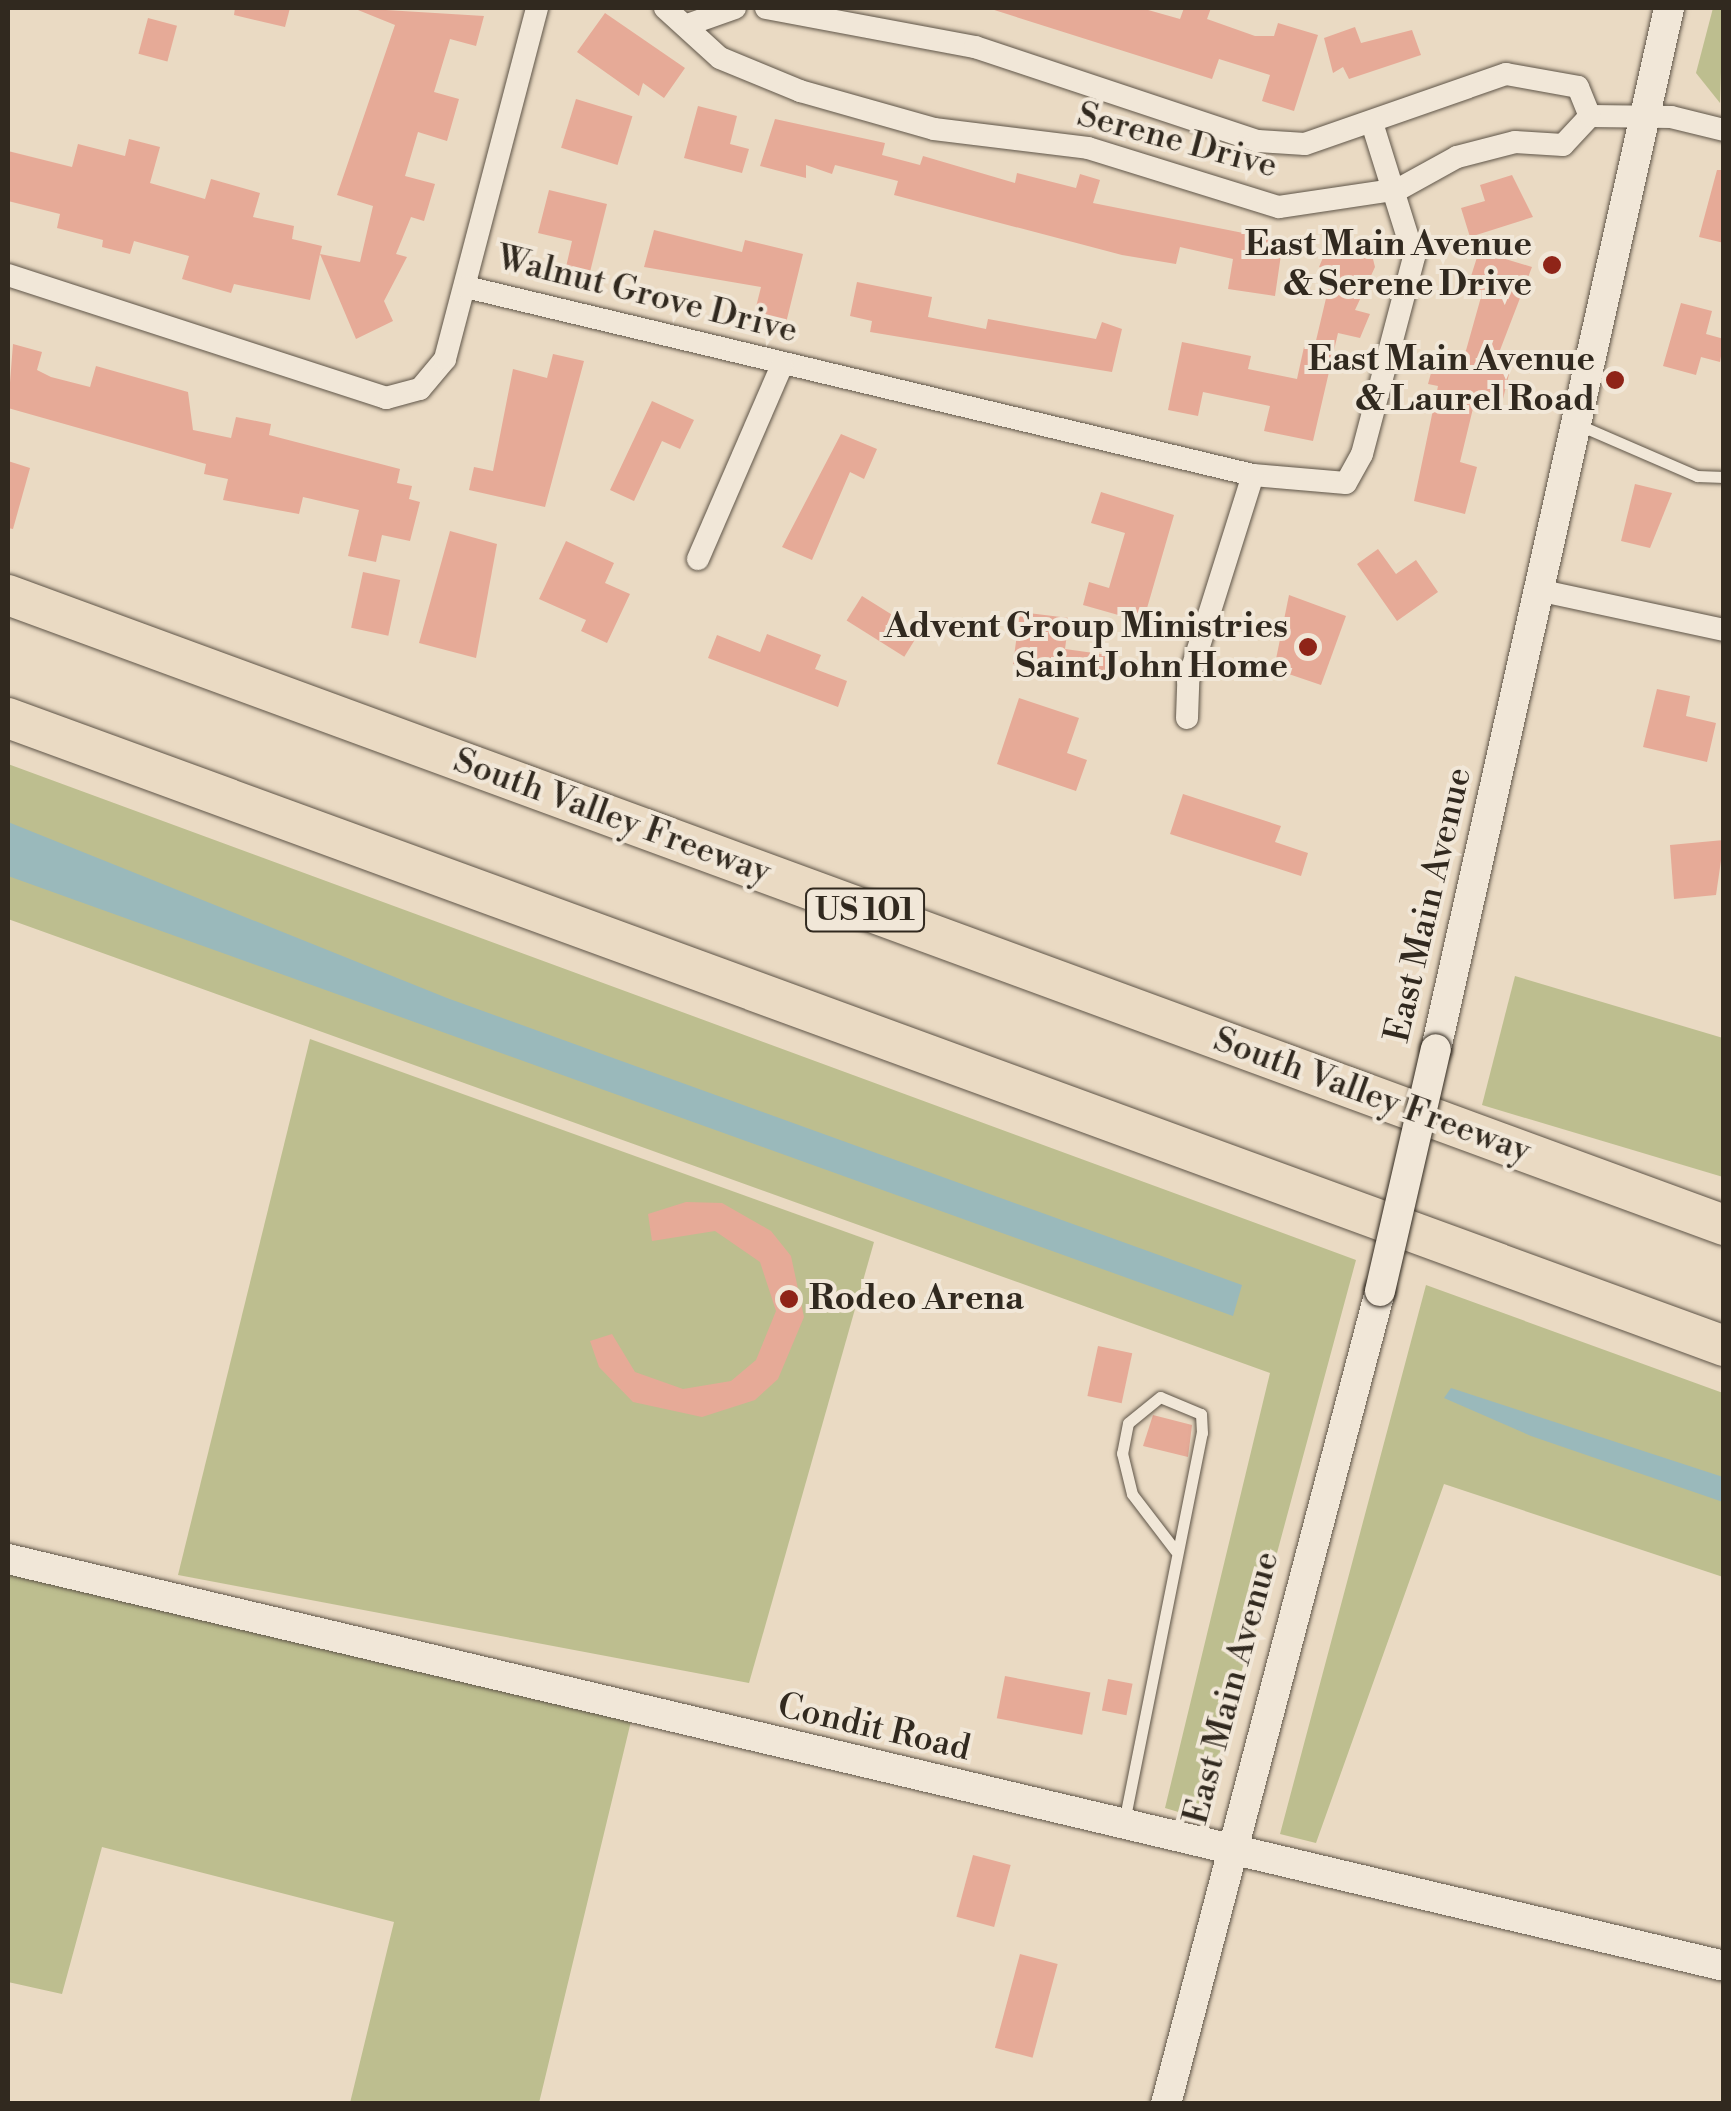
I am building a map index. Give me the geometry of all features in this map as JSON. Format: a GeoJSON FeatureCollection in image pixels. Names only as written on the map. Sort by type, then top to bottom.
{"type":"FeatureCollection","features":[{"type":"Feature","properties":{"kind":"highway","name":"South Valley Freeway"},"geometry":{"type":"LineString","coordinates":[[8,595],[1724,1225]]}},
{"type":"Feature","properties":{"kind":"highway"},"geometry":{"type":"LineString","coordinates":[[8,718],[1724,1346]]}},
{"type":"Feature","properties":{"kind":"street"},"geometry":{"type":"LineString","coordinates":[[466,287],[537,8]]}},
{"type":"Feature","properties":{"kind":"street","name":"Serene Drive"},"geometry":{"type":"LineString","coordinates":[[665,8],[690,24],[720,58],[934,129],[1088,148],[1279,207],[1399,189],[1457,157],[1514,142],[1563,145],[1590,116],[1578,87],[1506,74],[1409,101],[1372,123],[1305,144],[1258,141],[976,47],[766,8]]}},
{"type":"Feature","properties":{"kind":"street"},"geometry":{"type":"LineString","coordinates":[[690,24],[735,8]]}},
{"type":"Feature","properties":{"kind":"street","name":"East Main Avenue"},"geometry":{"type":"LineString","coordinates":[[1166,2104],[1226,1850],[1380,1291],[1669,8]]}},
{"type":"Feature","properties":{"kind":"street"},"geometry":{"type":"LineString","coordinates":[[1590,116],[1642,117],[1724,130]]}},
{"type":"Feature","properties":{"kind":"street"},"geometry":{"type":"LineString","coordinates":[[1372,123],[1399,189]]}},
{"type":"Feature","properties":{"kind":"street","name":"Walnut Grove Drive"},"geometry":{"type":"LineString","coordinates":[[8,275],[386,398],[420,388],[445,359],[466,287],[1253,476],[1346,483],[1362,454],[1414,257],[1399,189]]}},
{"type":"Feature","properties":{"kind":"street"},"geometry":{"type":"LineString","coordinates":[[698,559],[782,365]]}},
{"type":"Feature","properties":{"kind":"street"},"geometry":{"type":"LineString","coordinates":[[1187,718],[1188,681],[1253,476]]}},
{"type":"Feature","properties":{"kind":"street"},"geometry":{"type":"LineString","coordinates":[[1538,590],[1724,630]]}},
{"type":"Feature","properties":{"kind":"street","name":"Condit Road"},"geometry":{"type":"LineString","coordinates":[[8,1559],[1724,1966]]}},
{"type":"Feature","properties":{"kind":"lane"},"geometry":{"type":"LineString","coordinates":[[1574,424],[1697,476],[1724,477]]}},
{"type":"Feature","properties":{"kind":"lane"},"geometry":{"type":"LineString","coordinates":[[1123,1826],[1201,1414],[1160,1397],[1128,1423],[1122,1453],[1132,1494],[1175,1550]]}},
{"type":"Feature","properties":{"kind":"green space"},"geometry":{"type":"Polygon","coordinates":[[[1713,8],[1723,8],[1720,103],[1696,73],[1713,8]]]}},
{"type":"Feature","properties":{"kind":"green space"},"geometry":{"type":"Polygon","coordinates":[[[8,764],[1356,1260],[1205,1820],[1165,1808],[1270,1373],[8,919],[8,764]]]}},
{"type":"Feature","properties":{"kind":"green space"},"geometry":{"type":"Polygon","coordinates":[[[1515,976],[1723,1038],[1723,1177],[1482,1105],[1515,976]]]}},
{"type":"Feature","properties":{"kind":"green space"},"geometry":{"type":"Polygon","coordinates":[[[310,1039],[874,1242],[749,1683],[178,1575],[310,1039]]]}},
{"type":"Feature","properties":{"kind":"green space"},"geometry":{"type":"Polygon","coordinates":[[[1426,1285],[1723,1393],[1723,1577],[1444,1484],[1316,1843],[1280,1834],[1426,1285]]]}},
{"type":"Feature","properties":{"kind":"green space"},"geometry":{"type":"Polygon","coordinates":[[[8,1562],[633,1713],[539,2103],[350,2103],[394,1922],[102,1847],[62,1994],[8,1982],[8,1562]]]}},
{"type":"Feature","properties":{"kind":"water"},"geometry":{"type":"Polygon","coordinates":[[[8,822],[447,998],[1242,1285],[1233,1316],[8,876],[8,822]]]}},
{"type":"Feature","properties":{"kind":"water"},"geometry":{"type":"Polygon","coordinates":[[[1451,1388],[1723,1477],[1723,1502],[1531,1436],[1444,1398],[1451,1388]]]}},
{"type":"Feature","properties":{"kind":"building"},"geometry":{"type":"Polygon","coordinates":[[[235,8],[290,8],[285,27],[234,15],[235,8]]]}},
{"type":"Feature","properties":{"kind":"building"},"geometry":{"type":"Polygon","coordinates":[[[353,8],[484,16],[476,46],[450,39],[434,92],[459,99],[447,141],[418,132],[405,176],[435,184],[424,221],[411,217],[396,254],[407,257],[384,301],[393,321],[356,339],[320,254],[360,262],[373,206],[337,195],[395,25],[353,8]]]}},
{"type":"Feature","properties":{"kind":"building"},"geometry":{"type":"Polygon","coordinates":[[[988,8],[1141,8],[1180,19],[1184,8],[1211,8],[1207,19],[1255,36],[1274,36],[1278,23],[1318,35],[1294,111],[1262,101],[1270,75],[1219,59],[1212,79],[988,8]]]}},
{"type":"Feature","properties":{"kind":"building"},"geometry":{"type":"Polygon","coordinates":[[[605,13],[685,68],[664,98],[643,83],[639,96],[577,52],[605,13]]]}},
{"type":"Feature","properties":{"kind":"building"},"geometry":{"type":"Polygon","coordinates":[[[148,18],[177,26],[167,62],[138,54],[148,18]]]}},
{"type":"Feature","properties":{"kind":"building"},"geometry":{"type":"Polygon","coordinates":[[[1355,27],[1361,43],[1412,30],[1421,55],[1349,79],[1343,67],[1333,73],[1324,38],[1355,27]]]}},
{"type":"Feature","properties":{"kind":"building"},"geometry":{"type":"Polygon","coordinates":[[[576,99],[632,116],[618,165],[561,148],[576,99]]]}},
{"type":"Feature","properties":{"kind":"building"},"geometry":{"type":"Polygon","coordinates":[[[698,106],[737,116],[730,144],[749,149],[742,173],[684,158],[698,106]]]}},
{"type":"Feature","properties":{"kind":"building"},"geometry":{"type":"Polygon","coordinates":[[[775,119],[885,143],[882,155],[920,165],[923,156],[1015,183],[1017,173],[1076,188],[1080,174],[1100,180],[1093,203],[1283,241],[1275,296],[1228,289],[1233,259],[1180,247],[1176,264],[1122,255],[894,195],[898,181],[835,165],[832,174],[806,165],[806,178],[760,166],[775,119]]]}},
{"type":"Feature","properties":{"kind":"building"},"geometry":{"type":"Polygon","coordinates":[[[129,139],[160,147],[150,183],[205,199],[211,179],[260,193],[253,217],[294,226],[292,239],[322,246],[310,300],[234,284],[231,293],[182,279],[189,256],[134,241],[130,254],[102,247],[103,240],[57,228],[60,214],[8,201],[8,151],[72,167],[78,144],[125,156],[129,139]]]}},
{"type":"Feature","properties":{"kind":"building"},"geometry":{"type":"Polygon","coordinates":[[[1717,170],[1724,170],[1724,243],[1699,237],[1717,170]]]}},
{"type":"Feature","properties":{"kind":"building"},"geometry":{"type":"Polygon","coordinates":[[[1512,175],[1533,217],[1470,237],[1461,208],[1485,201],[1480,185],[1512,175]]]}},
{"type":"Feature","properties":{"kind":"building"},"geometry":{"type":"Polygon","coordinates":[[[549,190],[607,204],[590,272],[566,267],[572,241],[538,233],[549,190]]]}},
{"type":"Feature","properties":{"kind":"building"},"geometry":{"type":"Polygon","coordinates":[[[654,230],[742,252],[745,240],[803,254],[786,323],[754,315],[761,287],[644,267],[654,230]]]}},
{"type":"Feature","properties":{"kind":"building"},"geometry":{"type":"Polygon","coordinates":[[[1333,234],[1369,243],[1375,267],[1355,310],[1370,314],[1360,338],[1338,333],[1313,441],[1264,431],[1270,406],[1203,392],[1198,416],[1168,410],[1182,342],[1251,356],[1248,369],[1297,379],[1304,347],[1314,349],[1332,273],[1319,267],[1333,234]]]}},
{"type":"Feature","properties":{"kind":"building"},"geometry":{"type":"Polygon","coordinates":[[[1479,251],[1532,267],[1497,358],[1512,362],[1502,403],[1476,396],[1460,462],[1477,467],[1465,514],[1414,501],[1438,386],[1428,384],[1438,347],[1465,354],[1481,297],[1466,292],[1479,251]]]}},
{"type":"Feature","properties":{"kind":"building"},"geometry":{"type":"Polygon","coordinates":[[[857,282],[932,297],[928,317],[986,329],[988,319],[1096,339],[1102,322],[1122,329],[1112,372],[870,332],[872,321],[850,316],[857,282]]]}},
{"type":"Feature","properties":{"kind":"building"},"geometry":{"type":"Polygon","coordinates":[[[1681,303],[1712,311],[1706,334],[1724,339],[1720,362],[1701,357],[1696,375],[1663,366],[1681,303]]]}},
{"type":"Feature","properties":{"kind":"building"},"geometry":{"type":"Polygon","coordinates":[[[13,344],[42,352],[37,370],[51,377],[90,387],[96,366],[188,392],[193,430],[231,438],[236,417],[271,424],[269,435],[400,469],[397,483],[412,486],[409,499],[420,502],[410,541],[382,535],[376,562],[348,556],[359,510],[303,497],[299,514],[223,500],[228,479],[204,474],[206,464],[8,408],[13,344]]]}},
{"type":"Feature","properties":{"kind":"building"},"geometry":{"type":"Polygon","coordinates":[[[553,354],[584,361],[545,507],[469,490],[474,467],[493,471],[513,369],[547,378],[553,354]]]}},
{"type":"Feature","properties":{"kind":"building"},"geometry":{"type":"Polygon","coordinates":[[[652,401],[694,420],[680,449],[662,441],[634,501],[610,490],[652,401]]]}},
{"type":"Feature","properties":{"kind":"building"},"geometry":{"type":"Polygon","coordinates":[[[841,434],[877,449],[864,479],[850,472],[812,560],[782,547],[841,434]]]}},
{"type":"Feature","properties":{"kind":"building"},"geometry":{"type":"Polygon","coordinates":[[[8,461],[30,468],[13,529],[8,528],[8,461]]]}},
{"type":"Feature","properties":{"kind":"building"},"geometry":{"type":"Polygon","coordinates":[[[1635,484],[1672,493],[1650,548],[1621,541],[1635,484]]]}},
{"type":"Feature","properties":{"kind":"building"},"geometry":{"type":"Polygon","coordinates":[[[1101,492],[1174,515],[1143,622],[1083,605],[1089,582],[1109,588],[1125,533],[1091,523],[1101,492]]]}},
{"type":"Feature","properties":{"kind":"building"},"geometry":{"type":"Polygon","coordinates":[[[450,531],[497,544],[476,658],[419,643],[450,531]]]}},
{"type":"Feature","properties":{"kind":"building"},"geometry":{"type":"Polygon","coordinates":[[[566,541],[614,563],[605,583],[630,594],[607,643],[581,631],[586,620],[539,599],[566,541]]]}},
{"type":"Feature","properties":{"kind":"building"},"geometry":{"type":"Polygon","coordinates":[[[1378,549],[1396,574],[1416,560],[1438,592],[1397,621],[1357,564],[1378,549]]]}},
{"type":"Feature","properties":{"kind":"building"},"geometry":{"type":"Polygon","coordinates":[[[363,572],[400,580],[388,636],[351,628],[363,572]]]}},
{"type":"Feature","properties":{"kind":"building","name":"Advent Group Ministries Saint John Home"},"geometry":{"type":"Polygon","coordinates":[[[1289,595],[1346,616],[1321,685],[1274,669],[1289,595]]]}},
{"type":"Feature","properties":{"kind":"building"},"geometry":{"type":"Polygon","coordinates":[[[862,596],[920,632],[904,657],[847,621],[862,596]]]}},
{"type":"Feature","properties":{"kind":"building"},"geometry":{"type":"Polygon","coordinates":[[[1020,612],[1069,618],[1065,649],[1108,655],[1105,675],[1013,664],[1020,612]]]}},
{"type":"Feature","properties":{"kind":"building"},"geometry":{"type":"Polygon","coordinates":[[[767,634],[821,655],[815,669],[847,681],[838,707],[708,658],[717,635],[760,652],[767,634]]]}},
{"type":"Feature","properties":{"kind":"building"},"geometry":{"type":"Polygon","coordinates":[[[1657,689],[1690,696],[1686,716],[1716,723],[1707,762],[1643,747],[1657,689]]]}},
{"type":"Feature","properties":{"kind":"building"},"geometry":{"type":"Polygon","coordinates":[[[1019,698],[1079,718],[1067,753],[1087,760],[1076,791],[997,764],[1019,698]]]}},
{"type":"Feature","properties":{"kind":"building"},"geometry":{"type":"Polygon","coordinates":[[[1183,794],[1281,826],[1275,842],[1308,853],[1301,876],[1170,834],[1183,794]]]}},
{"type":"Feature","properties":{"kind":"building"},"geometry":{"type":"Polygon","coordinates":[[[1724,840],[1716,895],[1674,899],[1670,845],[1724,840]]]}},
{"type":"Feature","properties":{"kind":"building","name":"Rodeo Arena"},"geometry":{"type":"Polygon","coordinates":[[[686,1202],[722,1203],[771,1231],[791,1256],[804,1317],[778,1379],[755,1400],[702,1417],[633,1402],[599,1367],[590,1341],[612,1334],[635,1372],[683,1389],[731,1381],[756,1360],[776,1311],[760,1262],[715,1231],[652,1241],[648,1214],[686,1202]]]}},
{"type":"Feature","properties":{"kind":"building"},"geometry":{"type":"Polygon","coordinates":[[[1098,1346],[1132,1353],[1122,1403],[1087,1396],[1098,1346]]]}},
{"type":"Feature","properties":{"kind":"building"},"geometry":{"type":"Polygon","coordinates":[[[1153,1415],[1192,1425],[1188,1457],[1143,1446],[1153,1415]]]}},
{"type":"Feature","properties":{"kind":"building"},"geometry":{"type":"Polygon","coordinates":[[[1005,1676],[1090,1693],[1082,1735],[997,1718],[1005,1676]]]}},
{"type":"Feature","properties":{"kind":"building"},"geometry":{"type":"Polygon","coordinates":[[[1108,1679],[1133,1684],[1126,1715],[1102,1710],[1108,1679]]]}},
{"type":"Feature","properties":{"kind":"building"},"geometry":{"type":"Polygon","coordinates":[[[973,1855],[1011,1865],[994,1927],[956,1917],[973,1855]]]}},
{"type":"Feature","properties":{"kind":"building"},"geometry":{"type":"Polygon","coordinates":[[[1020,1954],[1058,1964],[1033,2058],[995,2048],[1020,1954]]]}},
{"type":"Feature","properties":{"kind":"place","name":"East Main Avenue & Serene Drive"},"geometry":{"type":"Point","coordinates":[1552,265]}},
{"type":"Feature","properties":{"kind":"place","name":"East Main Avenue & Laurel Road"},"geometry":{"type":"Point","coordinates":[1615,380]}},
{"type":"Feature","properties":{"kind":"place","name":"Advent Group Ministries Saint John Home"},"geometry":{"type":"Point","coordinates":[1308,647]}},
{"type":"Feature","properties":{"kind":"place","name":"Rodeo Arena"},"geometry":{"type":"Point","coordinates":[789,1299]}}]}
